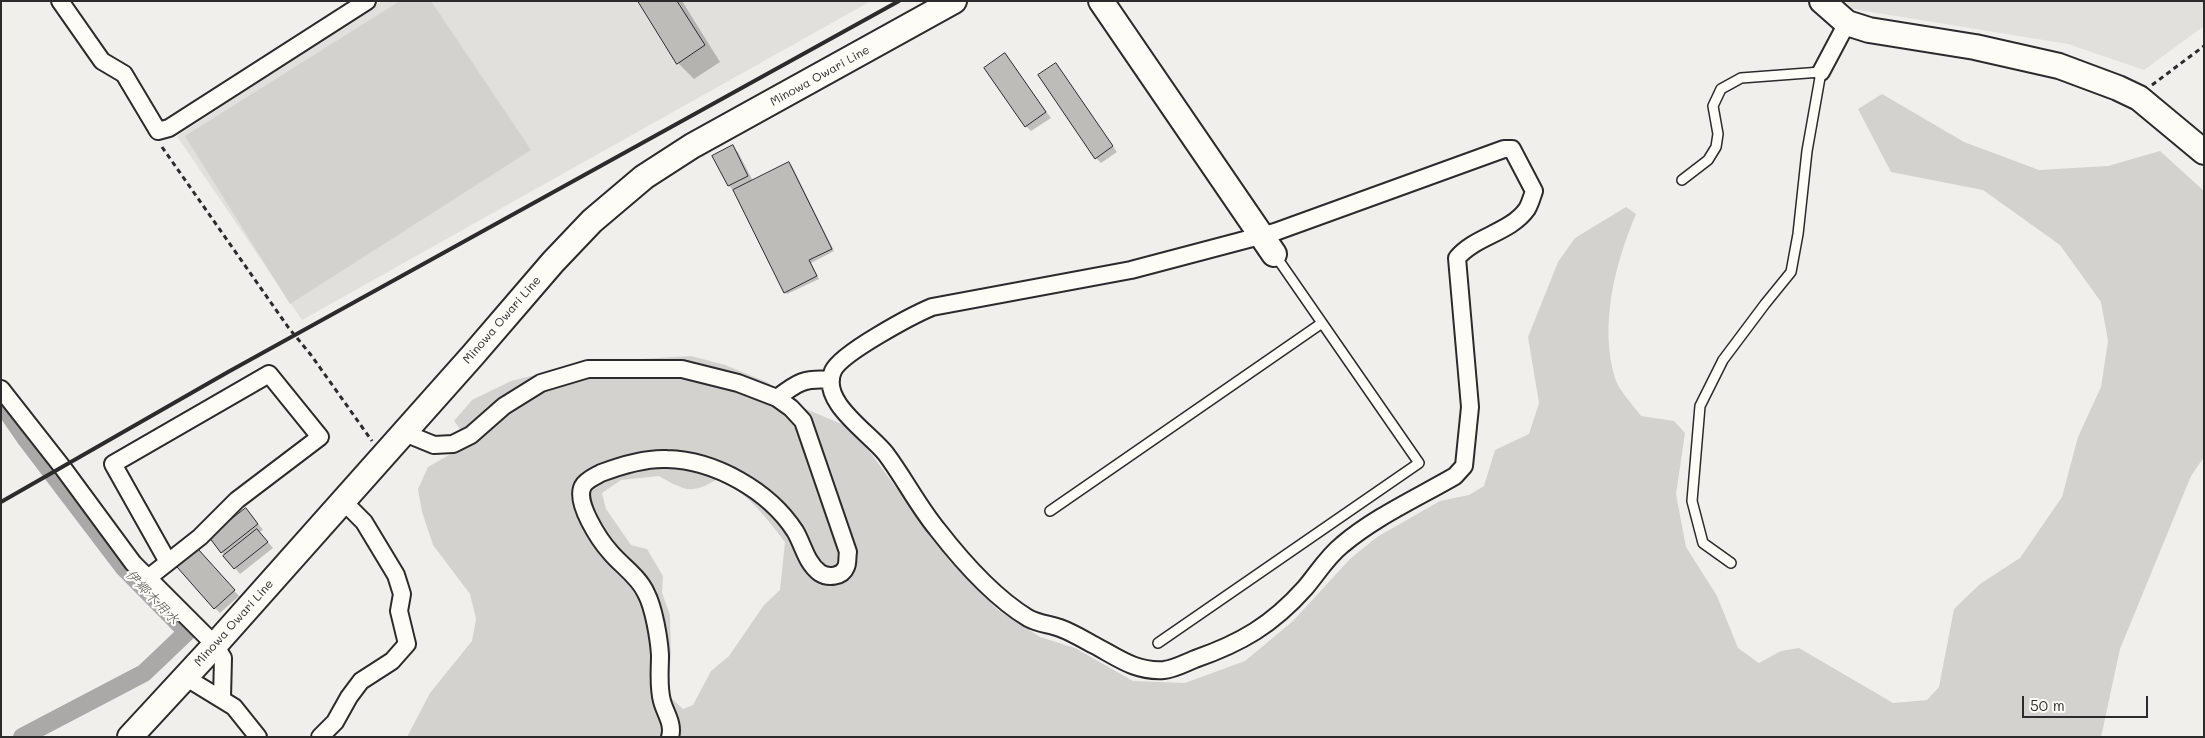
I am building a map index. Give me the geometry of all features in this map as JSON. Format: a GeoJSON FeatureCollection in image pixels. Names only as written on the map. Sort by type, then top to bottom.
{"type":"FeatureCollection","features":[{"type":"Feature","properties":{"kind":"main road","name":"Minowa Owari Line"},"geometry":{"type":"LineString","coordinates":[[130,737],[215,645],[473,355],[553,262],[592,221],[644,177],[692,146],[954,1]]}},
{"type":"Feature","properties":{"kind":"main road"},"geometry":{"type":"LineString","coordinates":[[1101,1],[1267,244]]}},
{"type":"Feature","properties":{"kind":"main road"},"geometry":{"type":"LineString","coordinates":[[1822,1],[1847,23],[1869,30],[1975,47],[2059,66],[2118,88],[2139,98],[2204,152]]}},
{"type":"Feature","properties":{"kind":"street"},"geometry":{"type":"LineString","coordinates":[[60,1],[102,61],[124,74],[158,131],[169,128],[367,1]]}},
{"type":"Feature","properties":{"kind":"street"},"geometry":{"type":"LineString","coordinates":[[1821,72],[1847,23]]}},
{"type":"Feature","properties":{"kind":"street"},"geometry":{"type":"LineString","coordinates":[[1504,149],[1512,149],[1534,191],[1528,208],[1517,220],[1465,248],[1457,258],[1470,407],[1464,466],[1455,476],[1351,537],[1338,548],[1305,588],[1274,620],[1257,632],[1221,651],[1165,670],[1142,669],[1125,664],[1059,628],[1038,623],[1026,616],[994,590],[936,528],[885,452],[848,416],[834,396],[831,380],[833,369],[846,357],[912,316],[932,307],[1267,244],[1284,229],[1504,149]]}},
{"type":"Feature","properties":{"kind":"street"},"geometry":{"type":"LineString","coordinates":[[406,430],[412,436],[434,445],[453,444],[471,435],[504,406],[541,383],[588,369],[682,369],[738,383],[777,398],[791,408],[803,421],[848,552],[846,568],[839,574],[830,576],[820,573],[809,560],[795,531],[773,505],[745,484],[722,472],[688,461],[667,458],[616,467],[595,476],[583,486],[581,497],[584,509],[598,534],[610,553],[635,577],[646,592],[660,652],[662,700],[672,732],[670,737]]}},
{"type":"Feature","properties":{"kind":"street"},"geometry":{"type":"LineString","coordinates":[[148,578],[168,562],[200,536],[237,500],[320,437],[269,374],[113,464],[168,562]]}},
{"type":"Feature","properties":{"kind":"street"},"geometry":{"type":"LineString","coordinates":[[777,398],[790,388],[809,378],[831,380]]}},
{"type":"Feature","properties":{"kind":"street"},"geometry":{"type":"LineString","coordinates":[[1,390],[63,468],[133,563],[215,645],[223,658],[222,698]]}},
{"type":"Feature","properties":{"kind":"street"},"geometry":{"type":"LineString","coordinates":[[320,737],[335,722],[360,680],[392,661],[407,644],[399,611],[402,594],[396,575],[364,522],[343,501]]}},
{"type":"Feature","properties":{"kind":"street"},"geometry":{"type":"LineString","coordinates":[[185,678],[222,698],[234,707],[258,737]]}},
{"type":"Feature","properties":{"kind":"lane"},"geometry":{"type":"LineString","coordinates":[[1682,180],[1708,160],[1716,147],[1718,134],[1713,106],[1721,89],[1741,78],[1821,72],[1807,151],[1798,234],[1791,272],[1724,360],[1700,406],[1692,501],[1703,543],[1731,563]]}},
{"type":"Feature","properties":{"kind":"lane"},"geometry":{"type":"LineString","coordinates":[[1158,643],[1419,463],[1267,244]]}},
{"type":"Feature","properties":{"kind":"lane"},"geometry":{"type":"LineString","coordinates":[[1050,511],[1322,323]]}},
{"type":"Feature","properties":{"kind":"path"},"geometry":{"type":"LineString","coordinates":[[2139,98],[2147,89],[2204,46]]}},
{"type":"Feature","properties":{"kind":"path"},"geometry":{"type":"LineString","coordinates":[[158,131],[161,145],[172,161],[288,327],[311,355],[383,455]]}},
{"type":"Feature","properties":{"kind":"shaded area"},"geometry":{"type":"Polygon","coordinates":[[[382,1],[871,1],[302,320],[177,136],[382,1]]]}},
{"type":"Feature","properties":{"kind":"shaded area"},"geometry":{"type":"Polygon","coordinates":[[[400,1],[431,1],[531,150],[290,304],[185,136],[400,1]]]}},
{"type":"Feature","properties":{"kind":"shaded area"},"geometry":{"type":"Polygon","coordinates":[[[1845,1],[2204,1],[2204,26],[2144,70],[2068,44],[1853,9],[1845,1]]]}},
{"type":"Feature","properties":{"kind":"shaded area"},"geometry":{"type":"Polygon","coordinates":[[[1882,94],[1964,142],[2039,170],[2108,166],[2160,151],[2204,191],[2204,457],[2191,476],[2120,649],[2101,737],[407,737],[430,693],[472,641],[476,619],[470,594],[433,545],[422,512],[418,489],[428,467],[463,447],[466,437],[454,421],[472,400],[511,381],[587,362],[691,356],[725,365],[767,382],[799,406],[853,429],[950,561],[998,610],[1040,637],[1075,648],[1133,681],[1185,683],[1245,661],[1293,621],[1350,559],[1377,537],[1440,501],[1469,495],[1484,486],[1495,450],[1529,434],[1539,403],[1528,337],[1558,262],[1575,238],[1626,207],[1636,214],[1628,233],[1616,274],[1609,316],[1610,358],[1615,378],[1623,393],[1641,416],[1674,421],[1685,433],[1676,494],[1686,547],[1717,596],[1738,648],[1759,663],[1781,651],[1799,648],[1893,703],[1927,700],[1939,687],[1954,609],[1980,584],[2020,558],[2062,497],[2078,437],[2101,387],[2108,341],[2101,302],[2060,245],[1983,190],[1891,172],[1858,109],[1882,94]],[[659,476],[621,480],[602,493],[606,509],[631,545],[647,549],[663,576],[662,593],[670,615],[671,652],[668,695],[683,709],[693,705],[711,671],[729,656],[764,605],[780,590],[785,542],[747,498],[727,485],[716,480],[700,488],[687,489],[659,476]]]}},
{"type":"Feature","properties":{"kind":"building"},"geometry":{"type":"Polygon","coordinates":[[[638,1],[677,1],[705,45],[677,64],[638,1]]]}},
{"type":"Feature","properties":{"kind":"building"},"geometry":{"type":"Polygon","coordinates":[[[1005,53],[1046,112],[1025,127],[984,68],[1005,53]]]}},
{"type":"Feature","properties":{"kind":"building"},"geometry":{"type":"Polygon","coordinates":[[[1056,63],[1113,146],[1095,159],[1038,75],[1056,63]]]}},
{"type":"Feature","properties":{"kind":"building"},"geometry":{"type":"Polygon","coordinates":[[[733,145],[748,176],[728,186],[712,156],[733,145]]]}},
{"type":"Feature","properties":{"kind":"building"},"geometry":{"type":"Polygon","coordinates":[[[789,162],[832,249],[809,260],[817,276],[784,293],[733,190],[789,162]]]}},
{"type":"Feature","properties":{"kind":"building"},"geometry":{"type":"Polygon","coordinates":[[[246,508],[258,524],[221,553],[209,537],[246,508]]]}},
{"type":"Feature","properties":{"kind":"building"},"geometry":{"type":"Polygon","coordinates":[[[257,529],[268,542],[234,569],[223,556],[257,529]]]}},
{"type":"Feature","properties":{"kind":"building"},"geometry":{"type":"Polygon","coordinates":[[[198,549],[235,590],[214,609],[177,567],[198,549]]]}},
{"type":"Feature","properties":{"kind":"waterway","name":"伊郷木用水"},"geometry":{"type":"LineString","coordinates":[[1,403],[124,568],[187,632],[144,673],[22,737]]}},
{"type":"Feature","properties":{"kind":"railway"},"geometry":{"type":"LineString","coordinates":[[1,502],[228,372],[899,1]]}}]}
